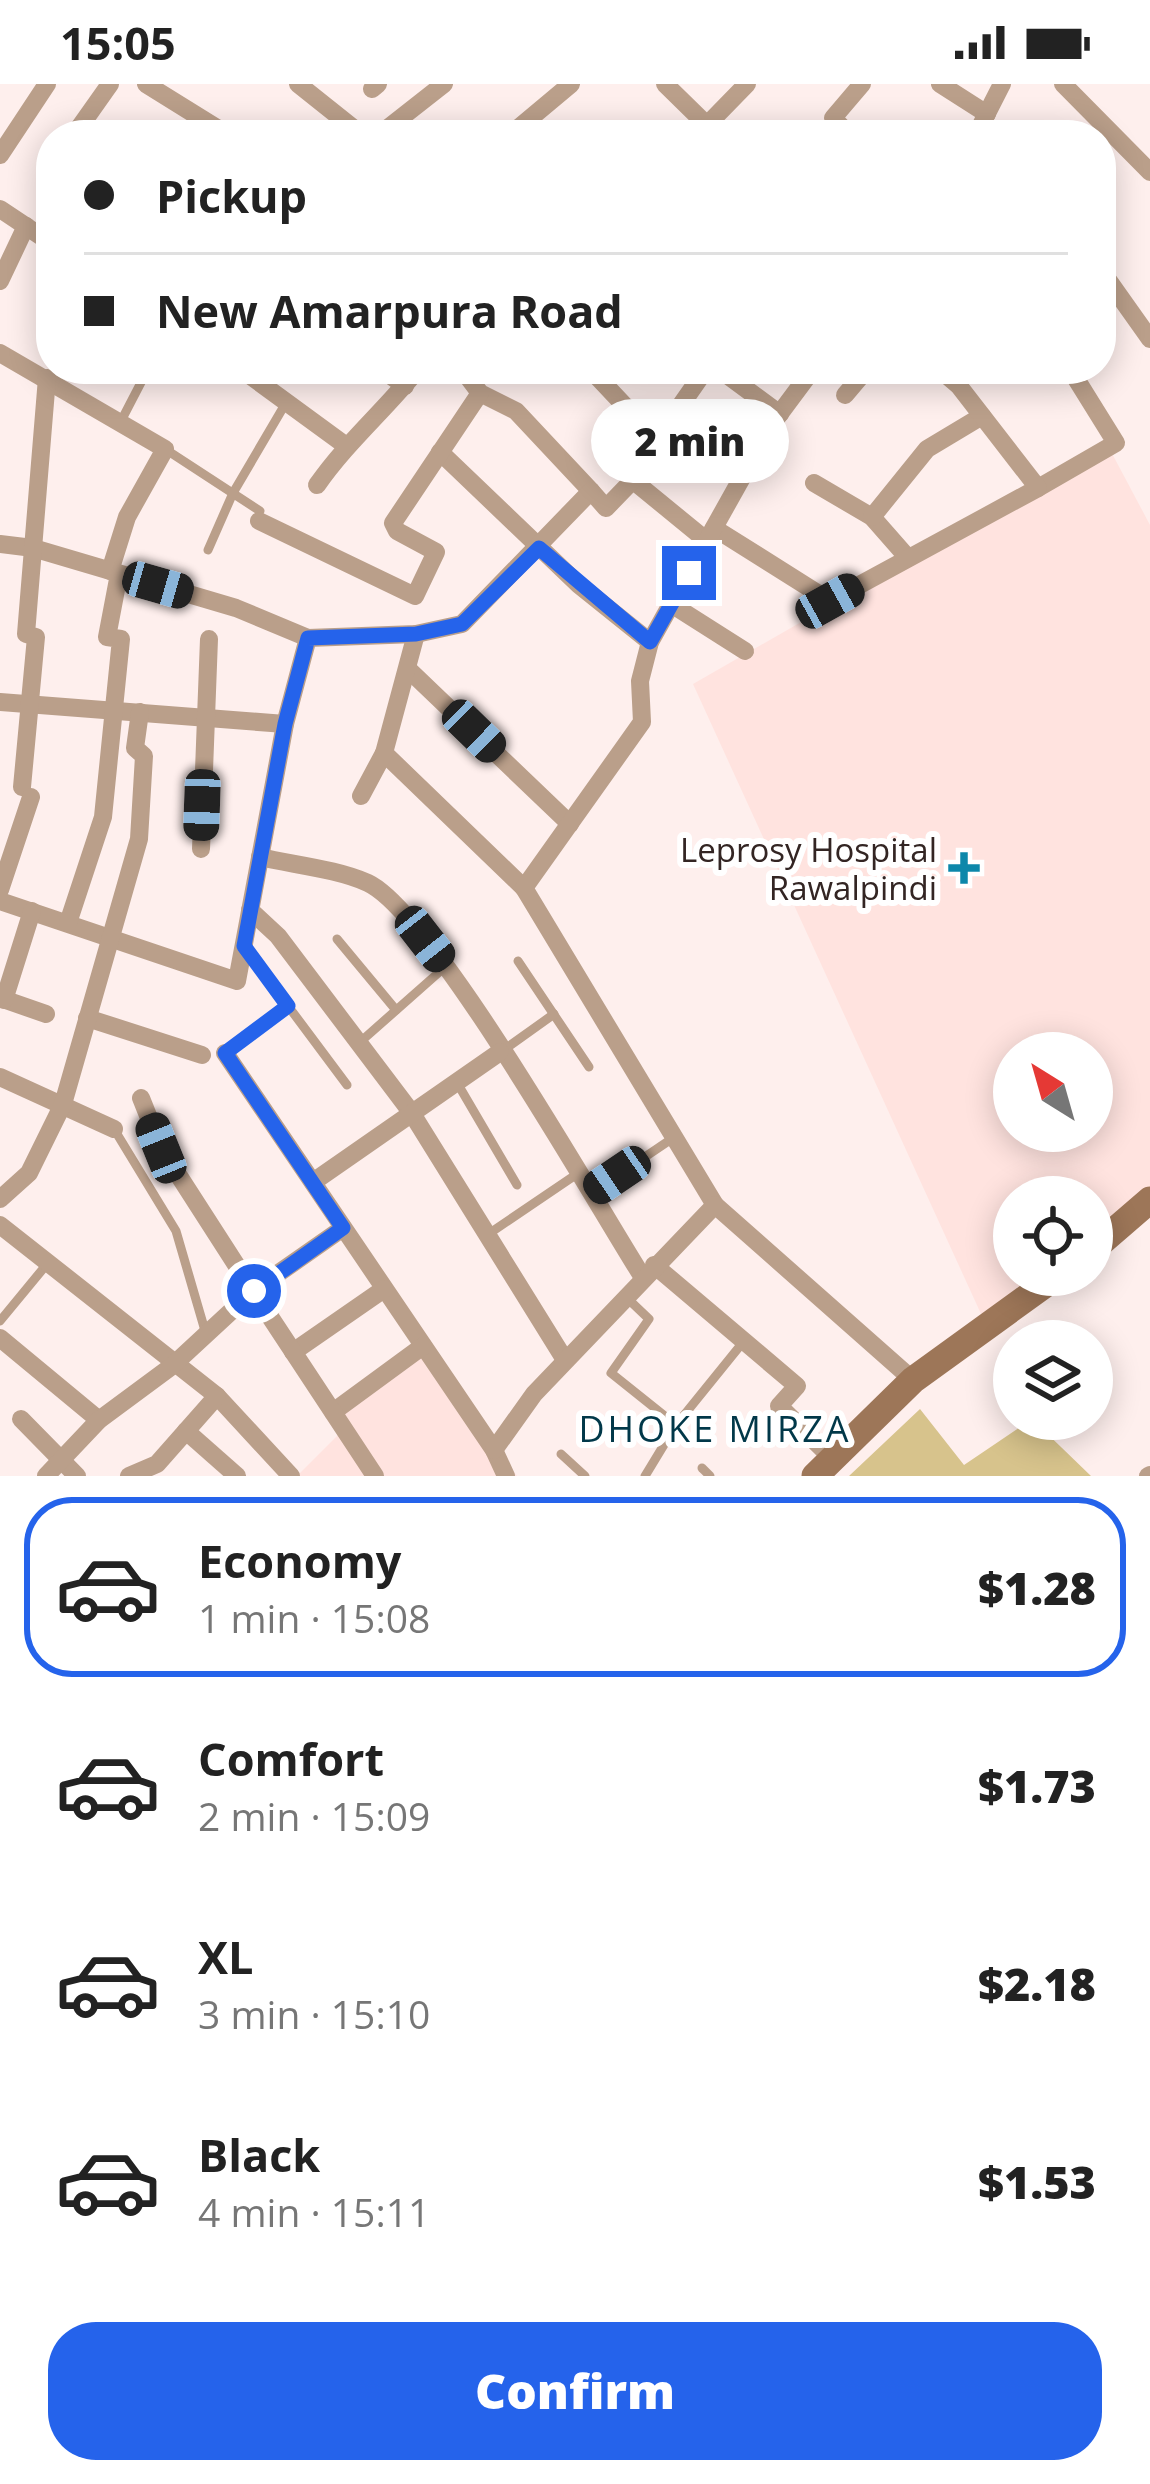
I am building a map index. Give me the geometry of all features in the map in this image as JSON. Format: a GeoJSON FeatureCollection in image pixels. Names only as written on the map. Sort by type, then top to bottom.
{"type":"FeatureCollection","features":[{"type":"Feature","properties":{"kind":"street"},"geometry":{"type":"LineString","coordinates":[[85,120],[110,84]]}},
{"type":"Feature","properties":{"kind":"street"},"geometry":{"type":"LineString","coordinates":[[146,84],[204,120]]}},
{"type":"Feature","properties":{"kind":"street"},"geometry":{"type":"LineString","coordinates":[[298,84],[336,120]]}},
{"type":"Feature","properties":{"kind":"street"},"geometry":{"type":"LineString","coordinates":[[399,120],[444,84]]}},
{"type":"Feature","properties":{"kind":"street"},"geometry":{"type":"LineString","coordinates":[[528,120],[571,84]]}},
{"type":"Feature","properties":{"kind":"street"},"geometry":{"type":"LineString","coordinates":[[665,84],[702,120]]}},
{"type":"Feature","properties":{"kind":"street"},"geometry":{"type":"LineString","coordinates":[[720,120],[747,84]]}},
{"type":"Feature","properties":{"kind":"street"},"geometry":{"type":"LineString","coordinates":[[835,120],[862,84]]}},
{"type":"Feature","properties":{"kind":"street"},"geometry":{"type":"LineString","coordinates":[[940,84],[987,113]]}},
{"type":"Feature","properties":{"kind":"street"},"geometry":{"type":"LineString","coordinates":[[984,120],[1002,84]]}},
{"type":"Feature","properties":{"kind":"street"},"geometry":{"type":"LineString","coordinates":[[1063,84],[1099,120]]}},
{"type":"Feature","properties":{"kind":"street"},"geometry":{"type":"LineString","coordinates":[[0,155],[41,86]]}},
{"type":"Feature","properties":{"kind":"street"},"geometry":{"type":"LineString","coordinates":[[1116,138],[1150,172]]}},
{"type":"Feature","properties":{"kind":"street"},"geometry":{"type":"LineString","coordinates":[[0,209],[36,233]]}},
{"type":"Feature","properties":{"kind":"street"},"geometry":{"type":"LineString","coordinates":[[0,281],[26,226]]}},
{"type":"Feature","properties":{"kind":"street"},"geometry":{"type":"LineString","coordinates":[[1116,292],[1150,340]]}},
{"type":"Feature","properties":{"kind":"street"},"geometry":{"type":"LineString","coordinates":[[0,353],[36,368]]}},
{"type":"Feature","properties":{"kind":"street"},"geometry":{"type":"LineString","coordinates":[[0,890],[27,792],[36,637],[26,634],[48,384]]}},
{"type":"Feature","properties":{"kind":"street"},"geometry":{"type":"LineString","coordinates":[[63,384],[165,449],[127,518],[115,573],[107,637],[121,639],[104,817],[68,923]]}},
{"type":"Feature","properties":{"kind":"street"},"geometry":{"type":"LineString","coordinates":[[263,384],[345,445]]}},
{"type":"Feature","properties":{"kind":"street"},"geometry":{"type":"LineString","coordinates":[[317,485],[345,445],[368,428],[402,384]]}},
{"type":"Feature","properties":{"kind":"street"},"geometry":{"type":"LineString","coordinates":[[473,384],[480,393],[516,411],[606,508],[633,480],[696,384]]}},
{"type":"Feature","properties":{"kind":"street"},"geometry":{"type":"LineString","coordinates":[[604,384],[657,440]]}},
{"type":"Feature","properties":{"kind":"street"},"geometry":{"type":"LineString","coordinates":[[739,384],[780,414]]}},
{"type":"Feature","properties":{"kind":"street"},"geometry":{"type":"LineString","coordinates":[[524,888],[642,722],[640,681],[650,642],[780,414],[802,384]]}},
{"type":"Feature","properties":{"kind":"street"},"geometry":{"type":"LineString","coordinates":[[844,395],[854,384]]}},
{"type":"Feature","properties":{"kind":"street"},"geometry":{"type":"LineString","coordinates":[[953,384],[1038,488]]}},
{"type":"Feature","properties":{"kind":"street"},"geometry":{"type":"LineString","coordinates":[[633,480],[710,535],[830,601],[1116,443],[1079,384]]}},
{"type":"Feature","properties":{"kind":"street"},"geometry":{"type":"LineString","coordinates":[[260,516],[415,596],[436,553],[393,528],[480,393]]}},
{"type":"Feature","properties":{"kind":"street"},"geometry":{"type":"LineString","coordinates":[[872,517],[927,449],[982,416]]}},
{"type":"Feature","properties":{"kind":"street"},"geometry":{"type":"LineString","coordinates":[[440,452],[539,548],[650,642]]}},
{"type":"Feature","properties":{"kind":"street"},"geometry":{"type":"LineString","coordinates":[[814,483],[872,517],[908,559]]}},
{"type":"Feature","properties":{"kind":"street"},"geometry":{"type":"LineString","coordinates":[[0,544],[33,548],[236,608],[308,638],[416,634],[462,624],[591,491]]}},
{"type":"Feature","properties":{"kind":"street"},"geometry":{"type":"LineString","coordinates":[[671,604],[745,651]]}},
{"type":"Feature","properties":{"kind":"street"},"geometry":{"type":"LineString","coordinates":[[361,796],[384,753],[416,634]]}},
{"type":"Feature","properties":{"kind":"street"},"geometry":{"type":"LineString","coordinates":[[0,901],[237,981],[285,724],[308,638]]}},
{"type":"Feature","properties":{"kind":"street"},"geometry":{"type":"LineString","coordinates":[[201,849],[209,639]]}},
{"type":"Feature","properties":{"kind":"street"},"geometry":{"type":"LineString","coordinates":[[409,670],[570,824]]}},
{"type":"Feature","properties":{"kind":"street"},"geometry":{"type":"LineString","coordinates":[[0,702],[285,724]]}},
{"type":"Feature","properties":{"kind":"street"},"geometry":{"type":"LineString","coordinates":[[0,1199],[29,1173],[63,1104],[139,838],[144,756],[135,748],[140,712]]}},
{"type":"Feature","properties":{"kind":"street"},"geometry":{"type":"LineString","coordinates":[[384,753],[524,888],[715,1205],[913,1381]]}},
{"type":"Feature","properties":{"kind":"street"},"geometry":{"type":"LineString","coordinates":[[260,857],[369,884],[404,911],[446,966],[590,1194],[648,1271],[797,1386],[779,1406],[824,1467],[913,1381],[1029,1296]]}},
{"type":"Feature","properties":{"kind":"street"},"geometry":{"type":"LineString","coordinates":[[250,910],[278,936],[411,1112],[565,1360]]}},
{"type":"Feature","properties":{"kind":"street"},"geometry":{"type":"LineString","coordinates":[[32,911],[2,999],[46,1014]]}},
{"type":"Feature","properties":{"kind":"street"},"geometry":{"type":"LineString","coordinates":[[87,1018],[202,1055]]}},
{"type":"Feature","properties":{"kind":"street"},"geometry":{"type":"LineString","coordinates":[[313,1182],[500,1052]]}},
{"type":"Feature","properties":{"kind":"street"},"geometry":{"type":"LineString","coordinates":[[225,1053],[494,1450],[506,1476]]}},
{"type":"Feature","properties":{"kind":"street"},"geometry":{"type":"LineString","coordinates":[[0,1077],[114,1129]]}},
{"type":"Feature","properties":{"kind":"street"},"geometry":{"type":"LineString","coordinates":[[141,1098],[161,1148],[375,1476]]}},
{"type":"Feature","properties":{"kind":"street"},"geometry":{"type":"LineString","coordinates":[[1113,1232],[1150,1200]]}},
{"type":"Feature","properties":{"kind":"street"},"geometry":{"type":"LineString","coordinates":[[494,1450],[565,1360],[715,1205]]}},
{"type":"Feature","properties":{"kind":"street"},"geometry":{"type":"LineString","coordinates":[[0,1225],[172,1366],[217,1396],[291,1476]]}},
{"type":"Feature","properties":{"kind":"street"},"geometry":{"type":"LineString","coordinates":[[46,1476],[71,1468],[99,1420],[172,1366],[254,1291],[343,1228]]}},
{"type":"Feature","properties":{"kind":"street"},"geometry":{"type":"LineString","coordinates":[[293,1352],[384,1289]]}},
{"type":"Feature","properties":{"kind":"street"},"geometry":{"type":"LineString","coordinates":[[0,1340],[99,1420]]}},
{"type":"Feature","properties":{"kind":"street"},"geometry":{"type":"LineString","coordinates":[[333,1412],[423,1346]]}},
{"type":"Feature","properties":{"kind":"street"},"geometry":{"type":"LineString","coordinates":[[129,1476],[157,1464],[217,1396]]}},
{"type":"Feature","properties":{"kind":"street"},"geometry":{"type":"LineString","coordinates":[[21,1419],[71,1468]]}},
{"type":"Feature","properties":{"kind":"street"},"geometry":{"type":"LineString","coordinates":[[186,1431],[237,1476]]}},
{"type":"Feature","properties":{"kind":"lane"},"geometry":{"type":"LineString","coordinates":[[120,423],[140,384]]}},
{"type":"Feature","properties":{"kind":"lane"},"geometry":{"type":"LineString","coordinates":[[208,550],[232,494],[287,400]]}},
{"type":"Feature","properties":{"kind":"lane"},"geometry":{"type":"LineString","coordinates":[[165,449],[260,516]]}},
{"type":"Feature","properties":{"kind":"lane"},"geometry":{"type":"LineString","coordinates":[[337,938],[396,1010]]}},
{"type":"Feature","properties":{"kind":"lane"},"geometry":{"type":"LineString","coordinates":[[244,946],[347,1085]]}},
{"type":"Feature","properties":{"kind":"lane"},"geometry":{"type":"LineString","coordinates":[[518,961],[589,1067]]}},
{"type":"Feature","properties":{"kind":"lane"},"geometry":{"type":"LineString","coordinates":[[359,1043],[446,966]]}},
{"type":"Feature","properties":{"kind":"lane"},"geometry":{"type":"LineString","coordinates":[[225,1053],[288,1006]]}},
{"type":"Feature","properties":{"kind":"lane"},"geometry":{"type":"LineString","coordinates":[[500,1052],[554,1014]]}},
{"type":"Feature","properties":{"kind":"lane"},"geometry":{"type":"LineString","coordinates":[[456,1082],[518,1185]]}},
{"type":"Feature","properties":{"kind":"lane"},"geometry":{"type":"LineString","coordinates":[[114,1129],[176,1232],[206,1334]]}},
{"type":"Feature","properties":{"kind":"lane"},"geometry":{"type":"LineString","coordinates":[[590,1194],[673,1138]]}},
{"type":"Feature","properties":{"kind":"lane"},"geometry":{"type":"LineString","coordinates":[[487,1235],[577,1174]]}},
{"type":"Feature","properties":{"kind":"lane"},"geometry":{"type":"LineString","coordinates":[[0,1321],[47,1264]]}},
{"type":"Feature","properties":{"kind":"lane"},"geometry":{"type":"LineString","coordinates":[[624,1296],[650,1319],[611,1373],[676,1425]]}},
{"type":"Feature","properties":{"kind":"lane"},"geometry":{"type":"LineString","coordinates":[[645,1476],[676,1425],[744,1341]]}},
{"type":"Feature","properties":{"kind":"lane"},"geometry":{"type":"LineString","coordinates":[[561,1454],[585,1476]]}},
{"type":"Feature","properties":{"kind":"shaded area","name":"Leprosy Hospital Rawalpindi"},"geometry":{"type":"Polygon","coordinates":[[[1108,446],[1150,525],[1150,1200],[1113,1232],[1113,1176],[993,1176],[993,1296],[1029,1296],[987,1327],[693,684],[1108,446]]]}},
{"type":"Feature","properties":{"kind":"shaded area"},"geometry":{"type":"Polygon","coordinates":[[[419,1350],[517,1476],[297,1476],[337,1436],[342,1409],[419,1350]]]}},
{"type":"Feature","properties":{"kind":"shaded area"},"geometry":{"type":"Polygon","coordinates":[[[920,1409],[964,1465],[1001,1440],[1054,1440],[1091,1476],[849,1476],[920,1409]]]}},
{"type":"Feature","properties":{"kind":"place","name":"Leprosy Hospital Rawalpindi"},"geometry":{"type":"Point","coordinates":[964,868]}},
{"type":"Feature","properties":{"kind":"district","name":"DHOKE MIRZA"},"geometry":{"type":"Point","coordinates":[715,1428]}},
{"type":"Feature","properties":{"kind":"route"},"geometry":{"type":"LineString","coordinates":[[254,1291],[343,1228],[225,1053],[288,1006],[244,946],[285,724],[308,638],[416,634],[462,624],[539,548],[650,642],[689,573]]}}]}
